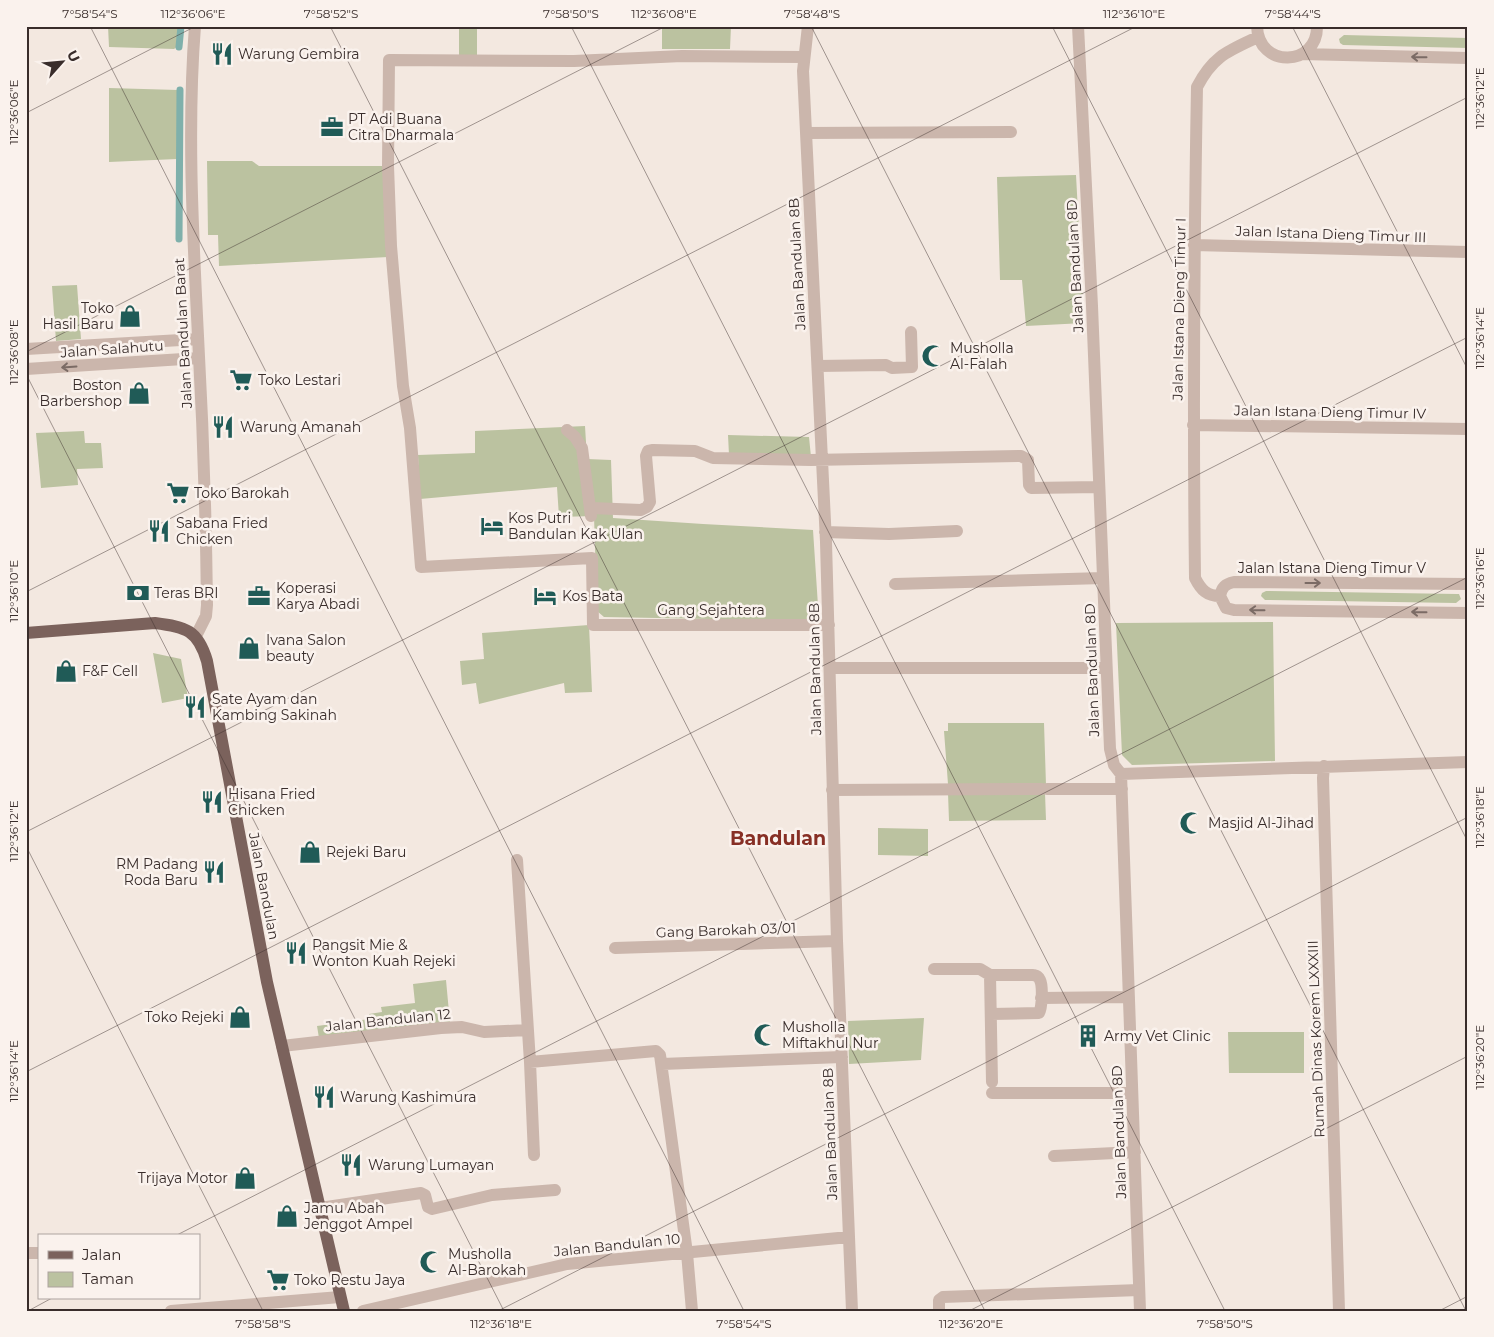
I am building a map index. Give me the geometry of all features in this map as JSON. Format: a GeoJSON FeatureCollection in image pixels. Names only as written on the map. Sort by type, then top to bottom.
{"type":"FeatureCollection","features":[{"type":"Feature","properties":{"kind":"main road"},"geometry":{"type":"LineString","coordinates":[[26,633],[155,623],[172,625],[196,636]]}},
{"type":"Feature","properties":{"kind":"main road","name":"Jalan Bandulan"},"geometry":{"type":"LineString","coordinates":[[196,636],[203,648],[207,661],[260,945],[344,1311]]}},
{"type":"Feature","properties":{"kind":"street","name":"Jalan Bandulan Barat"},"geometry":{"type":"LineString","coordinates":[[195,26],[192,163],[194,263],[207,605],[206,616],[196,636]]}},
{"type":"Feature","properties":{"kind":"street","name":"Jalan Bandulan 8B"},"geometry":{"type":"LineString","coordinates":[[808,26],[804,57],[806,133],[826,532],[837,941],[852,1311]]}},
{"type":"Feature","properties":{"kind":"street","name":"Jalan Bandulan 8D"},"geometry":{"type":"LineString","coordinates":[[1078,26],[1110,749],[1114,764],[1122,774],[1140,1311]]}},
{"type":"Feature","properties":{"kind":"street"},"geometry":{"type":"LineString","coordinates":[[1257,32],[1263,47],[1271,54],[1281,58],[1292,58],[1310,48],[1315,39],[1317,26]]}},
{"type":"Feature","properties":{"kind":"street","name":"Jalan Istana Dieng Timur I"},"geometry":{"type":"LineString","coordinates":[[1220,596],[1207,594],[1198,585],[1195,578],[1193,425],[1194,245],[1198,87],[1205,72],[1214,60],[1257,32]]}},
{"type":"Feature","properties":{"kind":"street"},"geometry":{"type":"LineString","coordinates":[[1302,54],[1468,58]]}},
{"type":"Feature","properties":{"kind":"street","name":"Gang Sejahtera"},"geometry":{"type":"LineString","coordinates":[[804,57],[682,56],[574,61],[389,60],[388,166],[391,246],[403,386],[410,428],[421,568],[592,558],[593,625],[829,625]]}},
{"type":"Feature","properties":{"kind":"street"},"geometry":{"type":"LineString","coordinates":[[806,133],[1011,132]]}},
{"type":"Feature","properties":{"kind":"street","name":"Jalan Istana Dieng Timur III"},"geometry":{"type":"LineString","coordinates":[[1194,245],[1468,252]]}},
{"type":"Feature","properties":{"kind":"street"},"geometry":{"type":"LineString","coordinates":[[818,366],[886,365],[892,368],[912,368],[912,332]]}},
{"type":"Feature","properties":{"kind":"street","name":"Jalan Salahutu"},"geometry":{"type":"LineString","coordinates":[[26,349],[198,339]]}},
{"type":"Feature","properties":{"kind":"street"},"geometry":{"type":"LineString","coordinates":[[137,342],[139,362]]}},
{"type":"Feature","properties":{"kind":"street","name":"Jalan Salahutu"},"geometry":{"type":"LineString","coordinates":[[26,369],[199,358]]}},
{"type":"Feature","properties":{"kind":"street","name":"Jalan Istana Dieng Timur IV"},"geometry":{"type":"LineString","coordinates":[[1193,425],[1468,429]]}},
{"type":"Feature","properties":{"kind":"street"},"geometry":{"type":"LineString","coordinates":[[566,430],[575,437],[582,448],[591,512],[641,510],[646,508],[650,502],[646,456],[648,451],[653,450],[695,452],[713,458],[822,460],[1021,456],[1028,460],[1029,485],[1031,488],[1099,487]]}},
{"type":"Feature","properties":{"kind":"street"},"geometry":{"type":"LineString","coordinates":[[826,532],[889,534],[957,531]]}},
{"type":"Feature","properties":{"kind":"street"},"geometry":{"type":"LineString","coordinates":[[896,584],[1103,578]]}},
{"type":"Feature","properties":{"kind":"street","name":"Jalan Istana Dieng Timur V"},"geometry":{"type":"LineString","coordinates":[[1220,596],[1223,586],[1234,582],[1468,584]]}},
{"type":"Feature","properties":{"kind":"street"},"geometry":{"type":"LineString","coordinates":[[1220,596],[1226,608],[1234,610],[1468,613]]}},
{"type":"Feature","properties":{"kind":"street"},"geometry":{"type":"LineString","coordinates":[[830,668],[1106,668]]}},
{"type":"Feature","properties":{"kind":"street"},"geometry":{"type":"LineString","coordinates":[[1122,774],[1468,762]]}},
{"type":"Feature","properties":{"kind":"street","name":"Rumah Dinas Korem LXXXIII"},"geometry":{"type":"LineString","coordinates":[[1324,766],[1323,788],[1339,1311]]}},
{"type":"Feature","properties":{"kind":"street"},"geometry":{"type":"LineString","coordinates":[[832,790],[1122,789]]}},
{"type":"Feature","properties":{"kind":"street"},"geometry":{"type":"LineString","coordinates":[[517,860],[534,1155]]}},
{"type":"Feature","properties":{"kind":"street","name":"Gang Barokah 03/01"},"geometry":{"type":"LineString","coordinates":[[615,948],[837,941]]}},
{"type":"Feature","properties":{"kind":"street"},"geometry":{"type":"LineString","coordinates":[[934,969],[980,969],[990,975],[1033,975],[1041,981],[1041,1009],[1039,1013],[991,1014]]}},
{"type":"Feature","properties":{"kind":"street"},"geometry":{"type":"LineString","coordinates":[[990,975],[992,1087],[1132,1093]]}},
{"type":"Feature","properties":{"kind":"street"},"geometry":{"type":"LineString","coordinates":[[1041,998],[1129,997]]}},
{"type":"Feature","properties":{"kind":"street","name":"Jalan Bandulan 12"},"geometry":{"type":"LineString","coordinates":[[282,1046],[441,1028],[462,1027],[484,1032],[527,1030]]}},
{"type":"Feature","properties":{"kind":"street"},"geometry":{"type":"LineString","coordinates":[[530,1062],[656,1051],[660,1055],[687,1253],[692,1311]]}},
{"type":"Feature","properties":{"kind":"street"},"geometry":{"type":"LineString","coordinates":[[662,1064],[842,1057]]}},
{"type":"Feature","properties":{"kind":"street"},"geometry":{"type":"LineString","coordinates":[[1054,1156],[1135,1152]]}},
{"type":"Feature","properties":{"kind":"street"},"geometry":{"type":"LineString","coordinates":[[320,1208],[421,1193],[425,1195],[428,1207],[432,1208],[492,1195],[555,1190]]}},
{"type":"Feature","properties":{"kind":"street","name":"Jalan Bandulan 10"},"geometry":{"type":"LineString","coordinates":[[363,1311],[567,1264],[849,1236]]}},
{"type":"Feature","properties":{"kind":"street"},"geometry":{"type":"LineString","coordinates":[[939,1311],[939,1300],[943,1297],[1139,1290]]}},
{"type":"Feature","properties":{"kind":"street"},"geometry":{"type":"LineString","coordinates":[[171,1311],[340,1297]]}},
{"type":"Feature","properties":{"kind":"green space"},"geometry":{"type":"Polygon","coordinates":[[[108,26],[179,26],[178,46],[174,49],[109,47],[108,26]]]}},
{"type":"Feature","properties":{"kind":"green space"},"geometry":{"type":"Polygon","coordinates":[[[459,26],[477,26],[477,56],[459,56],[459,26]]]}},
{"type":"Feature","properties":{"kind":"green space"},"geometry":{"type":"Polygon","coordinates":[[[662,26],[731,26],[730,49],[662,49],[662,26]]]}},
{"type":"Feature","properties":{"kind":"green space"},"geometry":{"type":"Polygon","coordinates":[[[1344,35],[1468,38],[1468,48],[1343,45],[1339,39],[1344,35]]]}},
{"type":"Feature","properties":{"kind":"green space"},"geometry":{"type":"Polygon","coordinates":[[[109,88],[178,90],[177,159],[109,162],[109,88]]]}},
{"type":"Feature","properties":{"kind":"green space"},"geometry":{"type":"Polygon","coordinates":[[[207,161],[252,161],[259,166],[385,166],[388,257],[219,266],[218,235],[208,235],[207,161]]]}},
{"type":"Feature","properties":{"kind":"green space"},"geometry":{"type":"Polygon","coordinates":[[[1076,175],[1084,323],[1026,326],[1022,280],[1000,280],[997,177],[1076,175]]]}},
{"type":"Feature","properties":{"kind":"green space"},"geometry":{"type":"Polygon","coordinates":[[[77,285],[81,339],[56,341],[52,286],[77,285]]]}},
{"type":"Feature","properties":{"kind":"green space"},"geometry":{"type":"Polygon","coordinates":[[[585,426],[587,459],[611,460],[613,518],[813,530],[819,621],[604,617],[597,611],[594,516],[559,517],[557,487],[420,499],[418,455],[475,453],[475,431],[585,426]]]}},
{"type":"Feature","properties":{"kind":"green space"},"geometry":{"type":"Polygon","coordinates":[[[84,431],[85,443],[101,443],[103,468],[77,469],[78,485],[41,488],[36,433],[84,431]]]}},
{"type":"Feature","properties":{"kind":"green space"},"geometry":{"type":"Polygon","coordinates":[[[728,435],[809,437],[811,457],[729,455],[728,435]]]}},
{"type":"Feature","properties":{"kind":"green space"},"geometry":{"type":"Polygon","coordinates":[[[1266,591],[1459,594],[1461,599],[1456,603],[1265,600],[1261,596],[1266,591]]]}},
{"type":"Feature","properties":{"kind":"green space"},"geometry":{"type":"Polygon","coordinates":[[[1273,622],[1275,761],[1132,765],[1122,755],[1116,623],[1273,622]]]}},
{"type":"Feature","properties":{"kind":"green space"},"geometry":{"type":"Polygon","coordinates":[[[589,625],[592,692],[565,693],[564,683],[479,704],[476,683],[462,685],[460,661],[484,659],[482,633],[589,625]]]}},
{"type":"Feature","properties":{"kind":"green space"},"geometry":{"type":"Polygon","coordinates":[[[153,653],[181,659],[188,698],[162,703],[153,653]]]}},
{"type":"Feature","properties":{"kind":"green space"},"geometry":{"type":"Polygon","coordinates":[[[948,723],[1044,723],[1046,785],[948,784],[944,731],[948,731],[948,723]]]}},
{"type":"Feature","properties":{"kind":"green space"},"geometry":{"type":"Polygon","coordinates":[[[948,793],[1045,793],[1046,820],[949,821],[948,793]]]}},
{"type":"Feature","properties":{"kind":"green space"},"geometry":{"type":"Polygon","coordinates":[[[878,828],[928,829],[928,856],[878,855],[878,828]]]}},
{"type":"Feature","properties":{"kind":"green space"},"geometry":{"type":"Polygon","coordinates":[[[446,980],[450,1023],[319,1038],[317,1026],[369,1019],[369,1014],[382,1012],[381,1007],[415,1003],[413,984],[446,980]]]}},
{"type":"Feature","properties":{"kind":"green space"},"geometry":{"type":"Polygon","coordinates":[[[924,1018],[921,1060],[849,1064],[848,1021],[924,1018]]]}},
{"type":"Feature","properties":{"kind":"green space"},"geometry":{"type":"Polygon","coordinates":[[[1228,1032],[1304,1032],[1304,1073],[1229,1073],[1228,1032]]]}},
{"type":"Feature","properties":{"kind":"waterway"},"geometry":{"type":"LineString","coordinates":[[179,47],[181,26]]}},
{"type":"Feature","properties":{"kind":"waterway"},"geometry":{"type":"LineString","coordinates":[[179,239],[180,90]]}},
{"type":"Feature","properties":{"kind":"place","name":"Warung Gembira"},"geometry":{"type":"Point","coordinates":[222,54]}},
{"type":"Feature","properties":{"kind":"place","name":"PT Adi Buana Citra Dharmala"},"geometry":{"type":"Point","coordinates":[332,127]}},
{"type":"Feature","properties":{"kind":"place","name":"Toko Hasil Baru"},"geometry":{"type":"Point","coordinates":[130,316]}},
{"type":"Feature","properties":{"kind":"place","name":"Musholla Al-Falah"},"geometry":{"type":"Point","coordinates":[933,356]}},
{"type":"Feature","properties":{"kind":"place","name":"Toko Lestari"},"geometry":{"type":"Point","coordinates":[241,380]}},
{"type":"Feature","properties":{"kind":"place","name":"Boston Barbershop"},"geometry":{"type":"Point","coordinates":[139,393]}},
{"type":"Feature","properties":{"kind":"place","name":"Warung Amanah"},"geometry":{"type":"Point","coordinates":[223,427]}},
{"type":"Feature","properties":{"kind":"place","name":"Toko Barokah"},"geometry":{"type":"Point","coordinates":[178,493]}},
{"type":"Feature","properties":{"kind":"place","name":"Kos Putri Bandulan Kak Ulan"},"geometry":{"type":"Point","coordinates":[492,526]}},
{"type":"Feature","properties":{"kind":"place","name":"Sabana Fried Chicken"},"geometry":{"type":"Point","coordinates":[159,531]}},
{"type":"Feature","properties":{"kind":"place","name":"Teras BRI"},"geometry":{"type":"Point","coordinates":[138,593]}},
{"type":"Feature","properties":{"kind":"place","name":"Koperasi Karya Abadi"},"geometry":{"type":"Point","coordinates":[259,596]}},
{"type":"Feature","properties":{"kind":"place","name":"Kos Bata"},"geometry":{"type":"Point","coordinates":[545,596]}},
{"type":"Feature","properties":{"kind":"place","name":"Ivana Salon beauty"},"geometry":{"type":"Point","coordinates":[249,648]}},
{"type":"Feature","properties":{"kind":"place","name":"F&F Cell"},"geometry":{"type":"Point","coordinates":[66,671]}},
{"type":"Feature","properties":{"kind":"place","name":"Sate Ayam dan Kambing Sakinah"},"geometry":{"type":"Point","coordinates":[195,707]}},
{"type":"Feature","properties":{"kind":"place","name":"Hisana Fried Chicken"},"geometry":{"type":"Point","coordinates":[212,802]}},
{"type":"Feature","properties":{"kind":"place","name":"Masjid Al-Jihad"},"geometry":{"type":"Point","coordinates":[1191,823]}},
{"type":"Feature","properties":{"kind":"place","name":"Rejeki Baru"},"geometry":{"type":"Point","coordinates":[310,852]}},
{"type":"Feature","properties":{"kind":"place","name":"RM Padang Roda Baru"},"geometry":{"type":"Point","coordinates":[214,872]}},
{"type":"Feature","properties":{"kind":"place","name":"Pangsit Mie & Wonton Kuah Rejeki"},"geometry":{"type":"Point","coordinates":[296,953]}},
{"type":"Feature","properties":{"kind":"place","name":"Toko Rejeki"},"geometry":{"type":"Point","coordinates":[240,1017]}},
{"type":"Feature","properties":{"kind":"place","name":"Musholla Miftakhul Nur"},"geometry":{"type":"Point","coordinates":[765,1035]}},
{"type":"Feature","properties":{"kind":"place","name":"Army Vet Clinic"},"geometry":{"type":"Point","coordinates":[1088,1036]}},
{"type":"Feature","properties":{"kind":"place","name":"Warung Kashimura"},"geometry":{"type":"Point","coordinates":[324,1097]}},
{"type":"Feature","properties":{"kind":"place","name":"Warung Lumayan"},"geometry":{"type":"Point","coordinates":[351,1165]}},
{"type":"Feature","properties":{"kind":"place","name":"Trijaya Motor"},"geometry":{"type":"Point","coordinates":[245,1178]}},
{"type":"Feature","properties":{"kind":"place","name":"Jamu Abah Jenggot Ampel"},"geometry":{"type":"Point","coordinates":[287,1216]}},
{"type":"Feature","properties":{"kind":"place","name":"Musholla Al-Barokah"},"geometry":{"type":"Point","coordinates":[431,1262]}},
{"type":"Feature","properties":{"kind":"place","name":"Toko Restu Jaya"},"geometry":{"type":"Point","coordinates":[278,1280]}},
{"type":"Feature","properties":{"kind":"district","name":"Bandulan"},"geometry":{"type":"Point","coordinates":[778,838]}}]}
